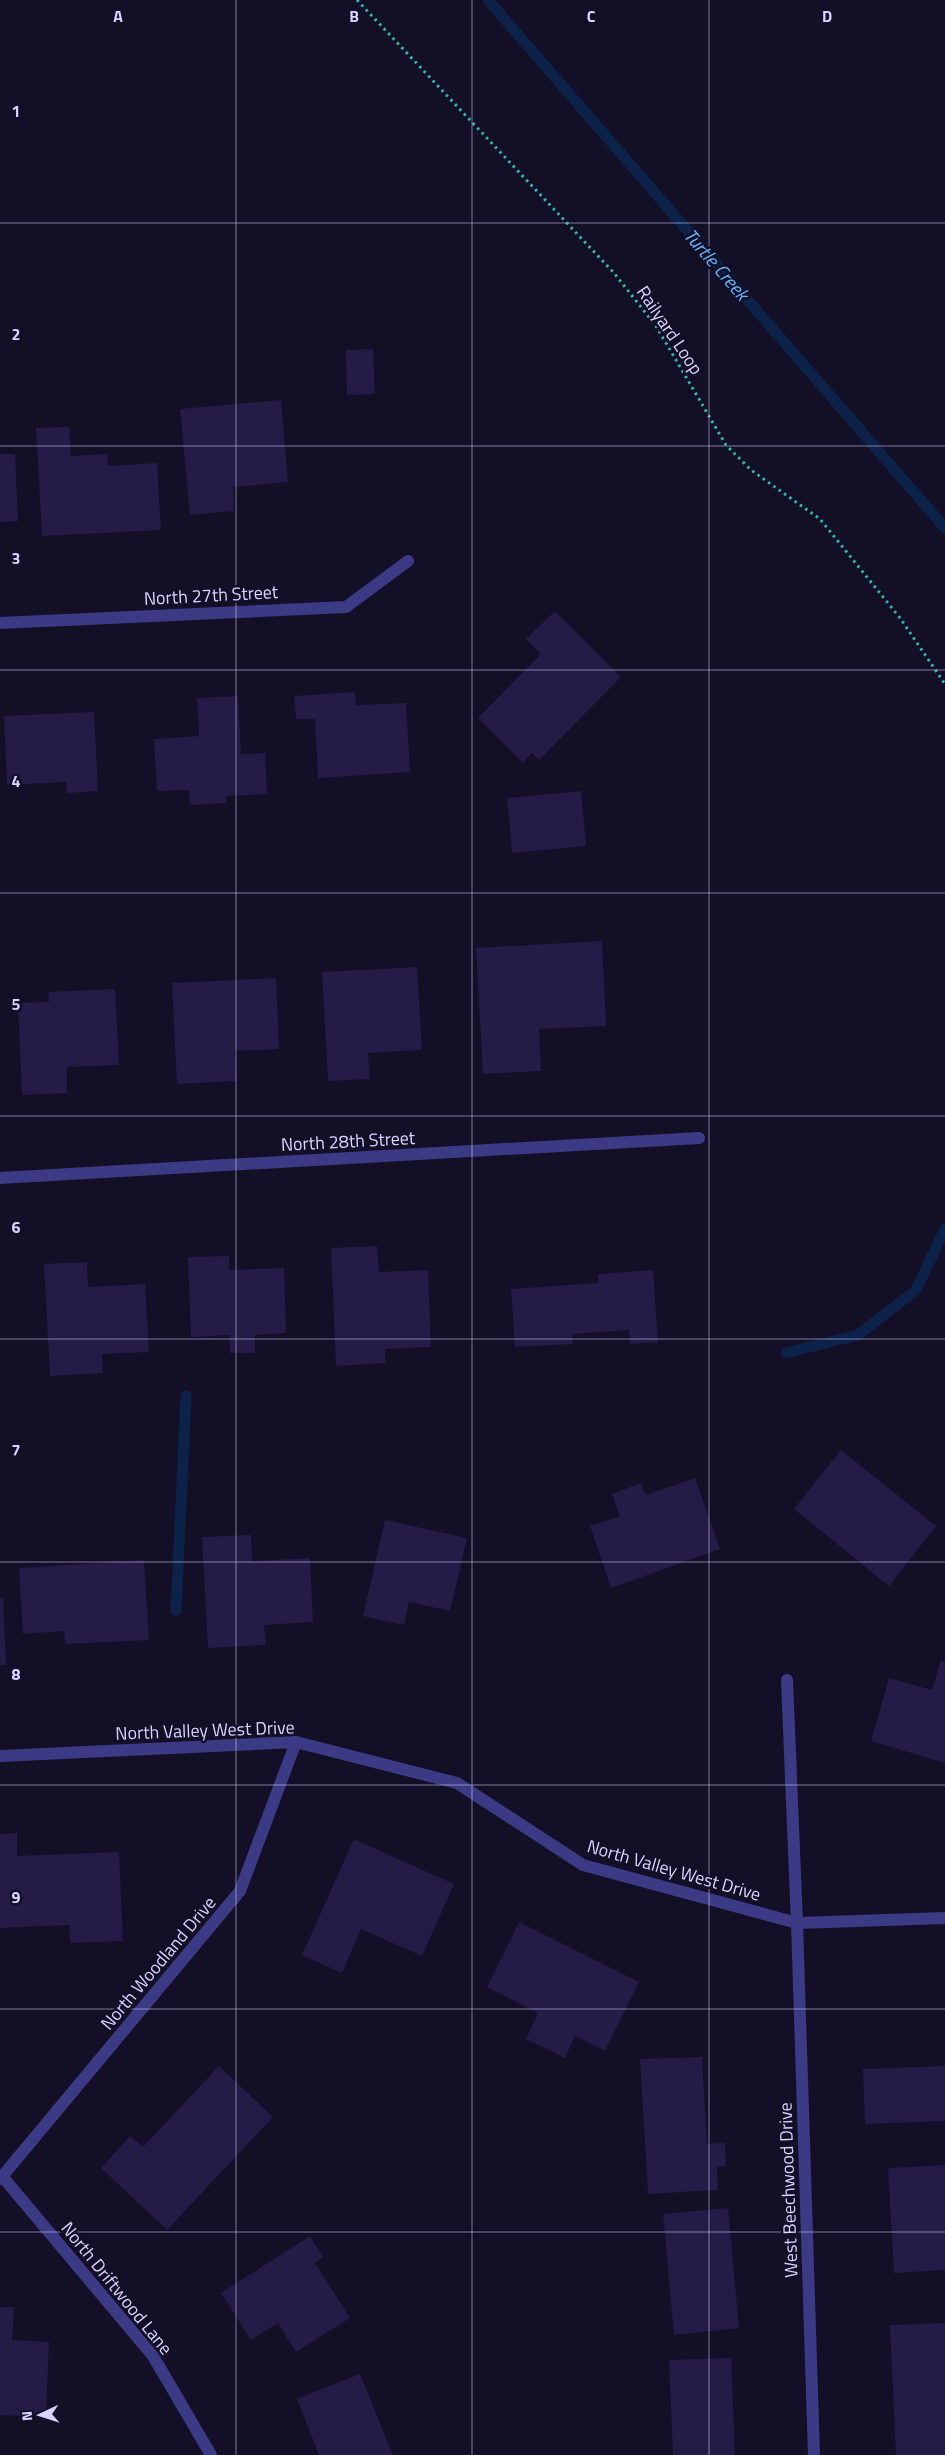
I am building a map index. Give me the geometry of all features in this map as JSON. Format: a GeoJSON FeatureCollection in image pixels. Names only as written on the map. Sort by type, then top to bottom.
{"type":"FeatureCollection","features":[{"type":"Feature","properties":{"kind":"street","name":"North 27th Street"},"geometry":{"type":"LineString","coordinates":[[0,622],[346,607],[408,561]]}},
{"type":"Feature","properties":{"kind":"street","name":"North 28th Street"},"geometry":{"type":"LineString","coordinates":[[0,1178],[699,1138]]}},
{"type":"Feature","properties":{"kind":"street","name":"West Beechwood Drive"},"geometry":{"type":"LineString","coordinates":[[787,1680],[798,1923],[814,2455]]}},
{"type":"Feature","properties":{"kind":"street","name":"North Valley West Drive"},"geometry":{"type":"LineString","coordinates":[[0,1756],[296,1742],[457,1783],[583,1865],[798,1923],[945,1918]]}},
{"type":"Feature","properties":{"kind":"street","name":"North Woodland Drive"},"geometry":{"type":"LineString","coordinates":[[1,2177],[240,1891],[296,1742]]}},
{"type":"Feature","properties":{"kind":"street","name":"North Driftwood Lane"},"geometry":{"type":"LineString","coordinates":[[1,2177],[152,2356],[211,2455]]}},
{"type":"Feature","properties":{"kind":"path","name":"Railyard Loop"},"geometry":{"type":"LineString","coordinates":[[357,0],[614,273],[656,326],[726,444],[751,470],[820,519],[900,618],[945,684]]}},
{"type":"Feature","properties":{"kind":"building"},"geometry":{"type":"Polygon","coordinates":[[[373,349],[375,394],[347,395],[346,350],[373,349]]]}},
{"type":"Feature","properties":{"kind":"building"},"geometry":{"type":"Polygon","coordinates":[[[281,400],[288,482],[233,487],[234,511],[190,515],[180,409],[281,400]]]}},
{"type":"Feature","properties":{"kind":"building"},"geometry":{"type":"Polygon","coordinates":[[[69,427],[71,456],[107,454],[108,466],[157,463],[161,530],[42,536],[36,428],[69,427]]]}},
{"type":"Feature","properties":{"kind":"building"},"geometry":{"type":"Polygon","coordinates":[[[0,454],[15,454],[18,521],[0,522],[0,454]]]}},
{"type":"Feature","properties":{"kind":"building"},"geometry":{"type":"Polygon","coordinates":[[[555,611],[621,677],[539,760],[532,753],[523,763],[478,718],[541,654],[526,639],[555,611]]]}},
{"type":"Feature","properties":{"kind":"building"},"geometry":{"type":"Polygon","coordinates":[[[355,692],[356,705],[406,703],[410,772],[318,778],[315,719],[296,719],[294,696],[355,692]]]}},
{"type":"Feature","properties":{"kind":"building"},"geometry":{"type":"Polygon","coordinates":[[[238,696],[241,754],[265,753],[267,794],[226,796],[227,803],[190,805],[189,790],[157,791],[154,739],[199,736],[197,698],[238,696]]]}},
{"type":"Feature","properties":{"kind":"building"},"geometry":{"type":"Polygon","coordinates":[[[94,712],[98,791],[67,793],[66,782],[7,785],[4,716],[94,712]]]}},
{"type":"Feature","properties":{"kind":"building"},"geometry":{"type":"Polygon","coordinates":[[[581,791],[586,846],[512,853],[507,798],[581,791]]]}},
{"type":"Feature","properties":{"kind":"building"},"geometry":{"type":"Polygon","coordinates":[[[602,941],[606,1026],[539,1029],[541,1071],[483,1074],[476,948],[602,941]]]}},
{"type":"Feature","properties":{"kind":"building"},"geometry":{"type":"Polygon","coordinates":[[[417,967],[422,1050],[368,1053],[370,1079],[328,1081],[322,972],[417,967]]]}},
{"type":"Feature","properties":{"kind":"building"},"geometry":{"type":"Polygon","coordinates":[[[276,978],[279,1049],[235,1051],[237,1081],[177,1084],[172,983],[276,978]]]}},
{"type":"Feature","properties":{"kind":"building"},"geometry":{"type":"Polygon","coordinates":[[[115,989],[119,1065],[67,1067],[67,1093],[22,1095],[18,1003],[49,1002],[48,992],[115,989]]]}},
{"type":"Feature","properties":{"kind":"building"},"geometry":{"type":"Polygon","coordinates":[[[377,1246],[379,1272],[428,1270],[431,1347],[385,1349],[385,1363],[336,1366],[331,1248],[377,1246]]]}},
{"type":"Feature","properties":{"kind":"building"},"geometry":{"type":"Polygon","coordinates":[[[229,1256],[229,1270],[284,1268],[286,1333],[255,1335],[255,1353],[230,1353],[229,1335],[191,1337],[188,1257],[229,1256]]]}},
{"type":"Feature","properties":{"kind":"building"},"geometry":{"type":"Polygon","coordinates":[[[87,1262],[88,1287],[145,1284],[149,1352],[102,1354],[103,1373],[50,1376],[44,1264],[87,1262]]]}},
{"type":"Feature","properties":{"kind":"building"},"geometry":{"type":"Polygon","coordinates":[[[653,1270],[658,1342],[630,1344],[629,1330],[572,1334],[573,1344],[515,1347],[511,1289],[598,1283],[598,1274],[653,1270]]]}},
{"type":"Feature","properties":{"kind":"building"},"geometry":{"type":"Polygon","coordinates":[[[841,1450],[936,1526],[889,1586],[794,1509],[841,1450]]]}},
{"type":"Feature","properties":{"kind":"building"},"geometry":{"type":"Polygon","coordinates":[[[695,1478],[720,1549],[611,1588],[590,1526],[620,1516],[612,1494],[641,1483],[646,1495],[695,1478]]]}},
{"type":"Feature","properties":{"kind":"building"},"geometry":{"type":"Polygon","coordinates":[[[385,1520],[467,1538],[450,1611],[409,1602],[404,1625],[363,1616],[385,1520]]]}},
{"type":"Feature","properties":{"kind":"building"},"geometry":{"type":"Polygon","coordinates":[[[251,1535],[252,1561],[310,1558],[313,1622],[264,1625],[266,1645],[208,1648],[202,1537],[251,1535]]]}},
{"type":"Feature","properties":{"kind":"building"},"geometry":{"type":"Polygon","coordinates":[[[144,1560],[149,1640],[65,1644],[64,1631],[23,1634],[19,1568],[144,1560]]]}},
{"type":"Feature","properties":{"kind":"building"},"geometry":{"type":"Polygon","coordinates":[[[0,1598],[3,1598],[6,1665],[0,1665],[0,1598]]]}},
{"type":"Feature","properties":{"kind":"building"},"geometry":{"type":"Polygon","coordinates":[[[941,1660],[945,1662],[945,1763],[871,1741],[889,1678],[932,1690],[941,1660]]]}},
{"type":"Feature","properties":{"kind":"building"},"geometry":{"type":"Polygon","coordinates":[[[17,1833],[17,1856],[119,1852],[123,1941],[70,1943],[69,1925],[0,1928],[0,1834],[17,1833]]]}},
{"type":"Feature","properties":{"kind":"building"},"geometry":{"type":"Polygon","coordinates":[[[354,1839],[454,1884],[422,1956],[361,1929],[342,1973],[302,1955],[354,1839]]]}},
{"type":"Feature","properties":{"kind":"building"},"geometry":{"type":"Polygon","coordinates":[[[519,1922],[639,1982],[605,2051],[575,2036],[565,2058],[526,2039],[538,2013],[487,1987],[519,1922]]]}},
{"type":"Feature","properties":{"kind":"building"},"geometry":{"type":"Polygon","coordinates":[[[702,2057],[707,2144],[725,2143],[726,2166],[717,2167],[718,2190],[648,2194],[640,2059],[702,2057]]]}},
{"type":"Feature","properties":{"kind":"building"},"geometry":{"type":"Polygon","coordinates":[[[219,2066],[273,2117],[167,2230],[101,2168],[130,2136],[143,2147],[219,2066]]]}},
{"type":"Feature","properties":{"kind":"building"},"geometry":{"type":"Polygon","coordinates":[[[945,2066],[945,2121],[865,2124],[863,2069],[945,2066]]]}},
{"type":"Feature","properties":{"kind":"building"},"geometry":{"type":"Polygon","coordinates":[[[945,2165],[945,2270],[894,2273],[888,2168],[945,2165]]]}},
{"type":"Feature","properties":{"kind":"building"},"geometry":{"type":"Polygon","coordinates":[[[728,2208],[739,2328],[674,2335],[663,2214],[728,2208]]]}},
{"type":"Feature","properties":{"kind":"building"},"geometry":{"type":"Polygon","coordinates":[[[310,2236],[323,2257],[315,2263],[350,2318],[296,2352],[278,2323],[251,2340],[221,2293],[310,2236]]]}},
{"type":"Feature","properties":{"kind":"building"},"geometry":{"type":"Polygon","coordinates":[[[0,2307],[14,2307],[12,2340],[49,2342],[46,2417],[0,2415],[0,2307]]]}},
{"type":"Feature","properties":{"kind":"building"},"geometry":{"type":"Polygon","coordinates":[[[945,2323],[945,2455],[896,2455],[890,2325],[945,2323]]]}},
{"type":"Feature","properties":{"kind":"building"},"geometry":{"type":"Polygon","coordinates":[[[731,2358],[735,2455],[673,2455],[669,2360],[731,2358]]]}},
{"type":"Feature","properties":{"kind":"building"},"geometry":{"type":"Polygon","coordinates":[[[360,2374],[393,2455],[319,2455],[297,2399],[360,2374]]]}},
{"type":"Feature","properties":{"kind":"waterway","name":"Turtle Creek"},"geometry":{"type":"LineString","coordinates":[[488,0],[945,528]]}},
{"type":"Feature","properties":{"kind":"waterway"},"geometry":{"type":"LineString","coordinates":[[786,1353],[858,1335],[916,1290],[945,1229]]}},
{"type":"Feature","properties":{"kind":"waterway"},"geometry":{"type":"LineString","coordinates":[[176,1610],[186,1396]]}}]}
